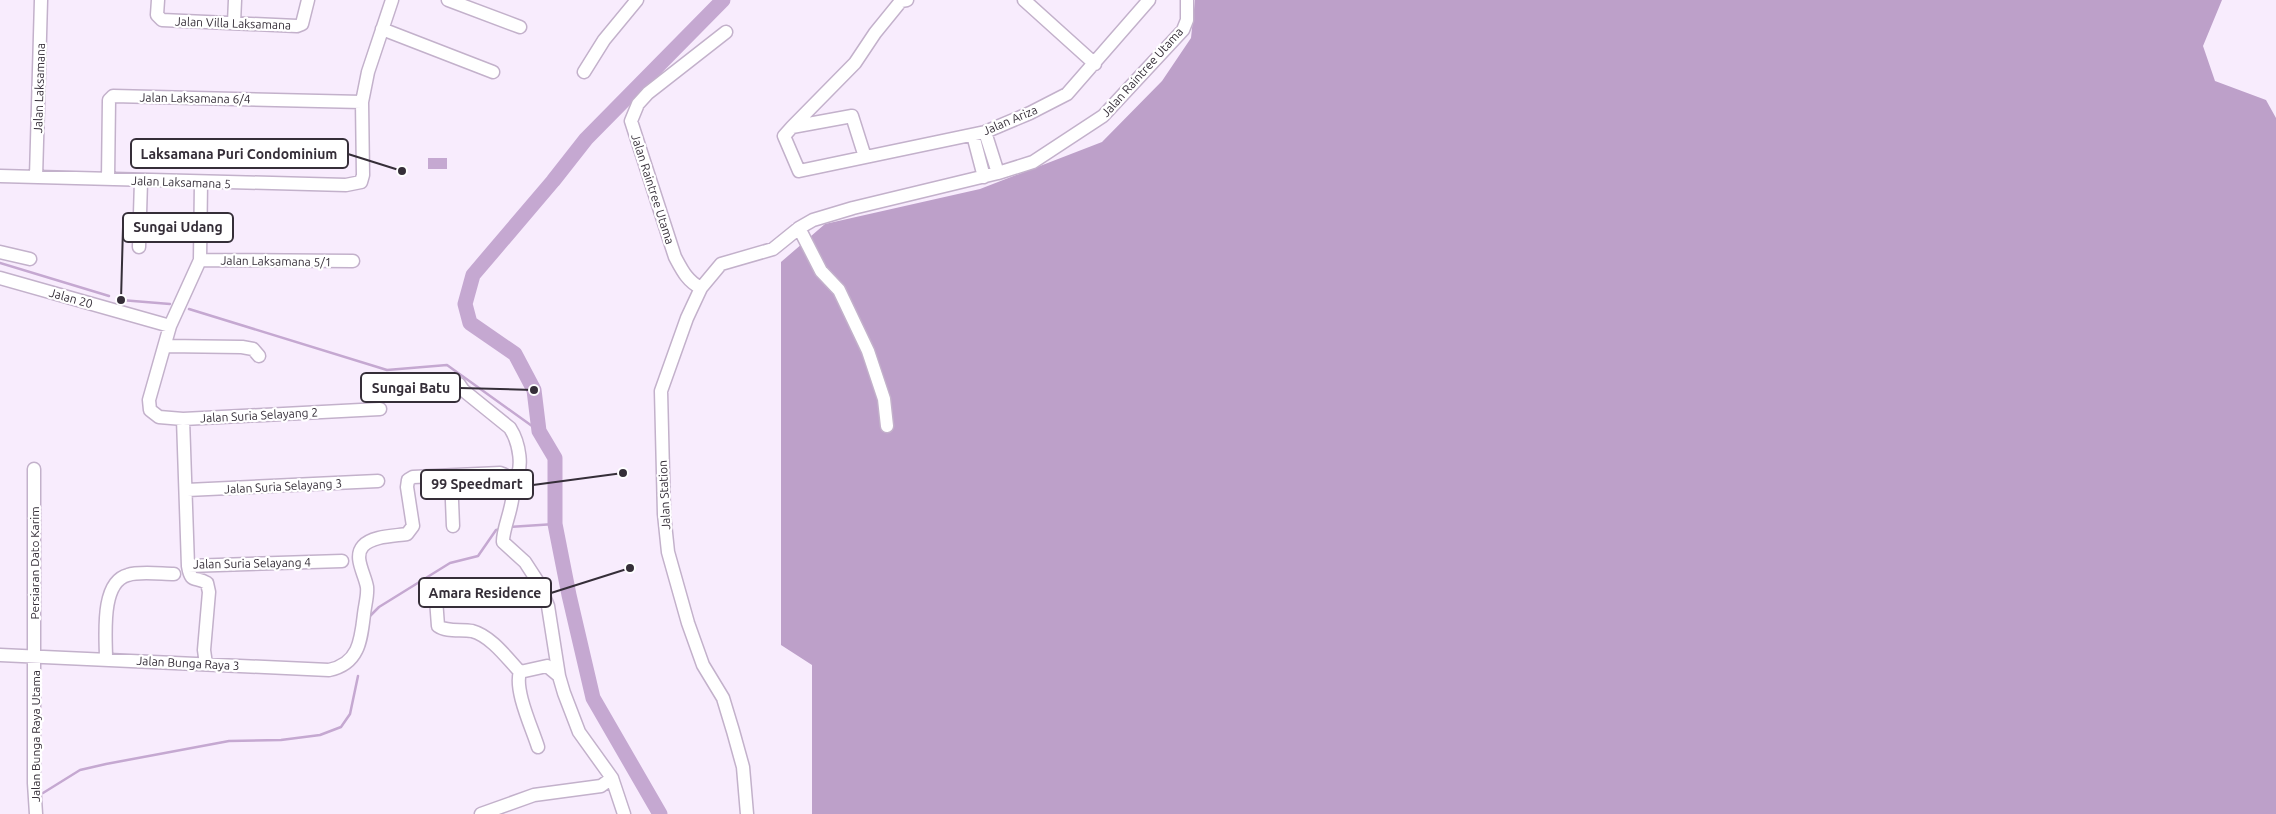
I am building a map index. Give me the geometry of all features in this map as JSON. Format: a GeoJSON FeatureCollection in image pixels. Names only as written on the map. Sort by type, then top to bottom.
{"type":"FeatureCollection","features":[{"type":"Feature","properties":{"kind":"street","name":"Jalan Laksamana"},"geometry":{"type":"LineString","coordinates":[[36,177],[41,0]]}},
{"type":"Feature","properties":{"kind":"street","name":"Jalan Villa Laksamana"},"geometry":{"type":"LineString","coordinates":[[158,0],[157,15],[162,20],[300,26],[308,0]]}},
{"type":"Feature","properties":{"kind":"street"},"geometry":{"type":"LineString","coordinates":[[234,0],[234,23]]}},
{"type":"Feature","properties":{"kind":"street"},"geometry":{"type":"LineString","coordinates":[[362,102],[368,72],[392,0]]}},
{"type":"Feature","properties":{"kind":"street"},"geometry":{"type":"LineString","coordinates":[[448,0],[520,27]]}},
{"type":"Feature","properties":{"kind":"street"},"geometry":{"type":"LineString","coordinates":[[584,72],[623,14],[637,0]]}},
{"type":"Feature","properties":{"kind":"street"},"geometry":{"type":"LineString","coordinates":[[792,127],[855,63],[875,33],[901,1],[907,0]]}},
{"type":"Feature","properties":{"kind":"street"},"geometry":{"type":"LineString","coordinates":[[1024,0],[1095,64]]}},
{"type":"Feature","properties":{"kind":"street","name":"Jalan Ariza"},"geometry":{"type":"LineString","coordinates":[[792,127],[784,136],[799,171],[979,133],[1067,94],[1149,0]]}},
{"type":"Feature","properties":{"kind":"street","name":"Jalan Raintree Utama"},"geometry":{"type":"LineString","coordinates":[[984,177],[1032,162],[1103,116],[1183,30],[1187,20],[1187,0]]}},
{"type":"Feature","properties":{"kind":"street"},"geometry":{"type":"LineString","coordinates":[[382,29],[493,72]]}},
{"type":"Feature","properties":{"kind":"street","name":"Jalan Raintree Utama"},"geometry":{"type":"LineString","coordinates":[[701,288],[693,284],[685,275],[675,257],[631,121],[638,104],[648,93],[726,32]]}},
{"type":"Feature","properties":{"kind":"street","name":"Jalan Laksamana 6/4"},"geometry":{"type":"LineString","coordinates":[[108,179],[110,100],[113,96],[362,102]]}},
{"type":"Feature","properties":{"kind":"street","name":"Jalan Laksamana 5"},"geometry":{"type":"LineString","coordinates":[[0,176],[346,185],[361,182],[363,175],[362,102]]}},
{"type":"Feature","properties":{"kind":"street"},"geometry":{"type":"LineString","coordinates":[[792,127],[852,116],[865,157]]}},
{"type":"Feature","properties":{"kind":"street"},"geometry":{"type":"LineString","coordinates":[[979,133],[998,173]]}},
{"type":"Feature","properties":{"kind":"street"},"geometry":{"type":"LineString","coordinates":[[979,133],[984,177]]}},
{"type":"Feature","properties":{"kind":"street","name":"Jalan Station"},"geometry":{"type":"LineString","coordinates":[[747,814],[743,767],[735,737],[723,698],[703,665],[688,623],[668,552],[664,514],[661,391],[687,318],[701,288],[720,264],[773,249],[799,228],[814,220],[853,208],[984,177]]}},
{"type":"Feature","properties":{"kind":"street"},"geometry":{"type":"LineString","coordinates":[[139,247],[141,181]]}},
{"type":"Feature","properties":{"kind":"street"},"geometry":{"type":"LineString","coordinates":[[201,182],[200,260],[170,326],[165,346],[242,347],[252,349],[259,356]]}},
{"type":"Feature","properties":{"kind":"street"},"geometry":{"type":"LineString","coordinates":[[799,228],[821,272],[839,290],[868,350],[884,399],[887,426]]}},
{"type":"Feature","properties":{"kind":"street"},"geometry":{"type":"LineString","coordinates":[[0,252],[30,259]]}},
{"type":"Feature","properties":{"kind":"street","name":"Jalan Laksamana 5/1"},"geometry":{"type":"LineString","coordinates":[[200,260],[353,261]]}},
{"type":"Feature","properties":{"kind":"street","name":"Jalan 20"},"geometry":{"type":"LineString","coordinates":[[0,278],[170,326]]}},
{"type":"Feature","properties":{"kind":"street","name":"Jalan Suria Selayang 2"},"geometry":{"type":"LineString","coordinates":[[165,346],[149,400],[150,410],[159,418],[183,419],[380,409]]}},
{"type":"Feature","properties":{"kind":"street"},"geometry":{"type":"LineString","coordinates":[[459,384],[463,390],[510,428],[515,435],[520,471],[518,477],[513,482]]}},
{"type":"Feature","properties":{"kind":"street","name":"Jalan Suria Selayang 4"},"geometry":{"type":"LineString","coordinates":[[183,419],[187,490],[188,566],[342,561]]}},
{"type":"Feature","properties":{"kind":"street","name":"Persiaran Dato Karim"},"geometry":{"type":"LineString","coordinates":[[34,469],[35,658]]}},
{"type":"Feature","properties":{"kind":"street"},"geometry":{"type":"LineString","coordinates":[[452,526],[451,476],[500,473],[509,477],[513,482],[512,502],[502,538],[504,544],[529,569],[538,582],[548,606],[559,676],[579,732],[612,778],[624,814]]}},
{"type":"Feature","properties":{"kind":"street","name":"Jalan Bunga Raya 3"},"geometry":{"type":"LineString","coordinates":[[0,656],[106,659],[329,670],[341,668],[356,651],[361,638],[367,588],[359,556],[361,548],[372,540],[407,534],[413,526],[407,487],[408,480],[413,477],[451,476]]}},
{"type":"Feature","properties":{"kind":"street","name":"Jalan Suria Selayang 3"},"geometry":{"type":"LineString","coordinates":[[187,490],[378,481]]}},
{"type":"Feature","properties":{"kind":"street"},"geometry":{"type":"LineString","coordinates":[[188,566],[192,579],[207,583],[209,592],[204,650],[206,664]]}},
{"type":"Feature","properties":{"kind":"street"},"geometry":{"type":"LineString","coordinates":[[106,659],[108,598],[115,582],[128,574],[174,574]]}},
{"type":"Feature","properties":{"kind":"street"},"geometry":{"type":"LineString","coordinates":[[436,599],[438,626],[441,629],[462,629],[475,632],[486,638],[520,672]]}},
{"type":"Feature","properties":{"kind":"street","name":"Jalan Bunga Raya Utama"},"geometry":{"type":"LineString","coordinates":[[35,658],[34,783],[36,814]]}},
{"type":"Feature","properties":{"kind":"street"},"geometry":{"type":"LineString","coordinates":[[520,672],[547,666],[559,676]]}},
{"type":"Feature","properties":{"kind":"street"},"geometry":{"type":"LineString","coordinates":[[520,672],[518,677],[520,691],[538,746]]}},
{"type":"Feature","properties":{"kind":"street"},"geometry":{"type":"LineString","coordinates":[[481,814],[534,795],[601,786],[612,778]]}},
{"type":"Feature","properties":{"kind":"shaded area"},"geometry":{"type":"Polygon","coordinates":[[[1195,0],[2222,0],[2203,46],[2215,81],[2266,100],[2276,118],[2276,814],[812,814],[812,665],[781,645],[781,262],[825,224],[980,189],[1102,142],[1162,81],[1191,38],[1195,0]]]}},
{"type":"Feature","properties":{"kind":"shaded area"},"geometry":{"type":"Polygon","coordinates":[[[428,158],[447,158],[447,169],[428,169],[428,158]]]}},
{"type":"Feature","properties":{"kind":"waterway"},"geometry":{"type":"LineString","coordinates":[[660,814],[593,698],[555,524],[555,458],[539,431],[534,390],[515,354],[470,323],[465,304],[473,275],[586,139],[723,0]]}},
{"type":"Feature","properties":{"kind":"waterway"},"geometry":{"type":"LineString","coordinates":[[0,263],[109,296]]}},
{"type":"Feature","properties":{"kind":"waterway"},"geometry":{"type":"LineString","coordinates":[[121,300],[170,304]]}},
{"type":"Feature","properties":{"kind":"waterway"},"geometry":{"type":"LineString","coordinates":[[189,309],[387,370],[447,365],[539,431]]}},
{"type":"Feature","properties":{"kind":"waterway"},"geometry":{"type":"LineString","coordinates":[[509,527],[555,524]]}},
{"type":"Feature","properties":{"kind":"waterway"},"geometry":{"type":"LineString","coordinates":[[368,618],[379,607],[450,563],[478,556],[496,530],[501,529]]}},
{"type":"Feature","properties":{"kind":"waterway"},"geometry":{"type":"LineString","coordinates":[[43,793],[80,770],[106,764],[229,741],[281,740],[320,735],[341,727],[350,714],[358,676]]}},
{"type":"Feature","properties":{"kind":"place","name":"Laksamana Puri Condominium"},"geometry":{"type":"Point","coordinates":[402,171]}},
{"type":"Feature","properties":{"kind":"place","name":"Sungai Udang"},"geometry":{"type":"Point","coordinates":[121,300]}},
{"type":"Feature","properties":{"kind":"place","name":"Sungai Batu"},"geometry":{"type":"Point","coordinates":[534,390]}},
{"type":"Feature","properties":{"kind":"place","name":"99 Speedmart"},"geometry":{"type":"Point","coordinates":[623,473]}},
{"type":"Feature","properties":{"kind":"place","name":"Amara Residence"},"geometry":{"type":"Point","coordinates":[630,568]}}]}
